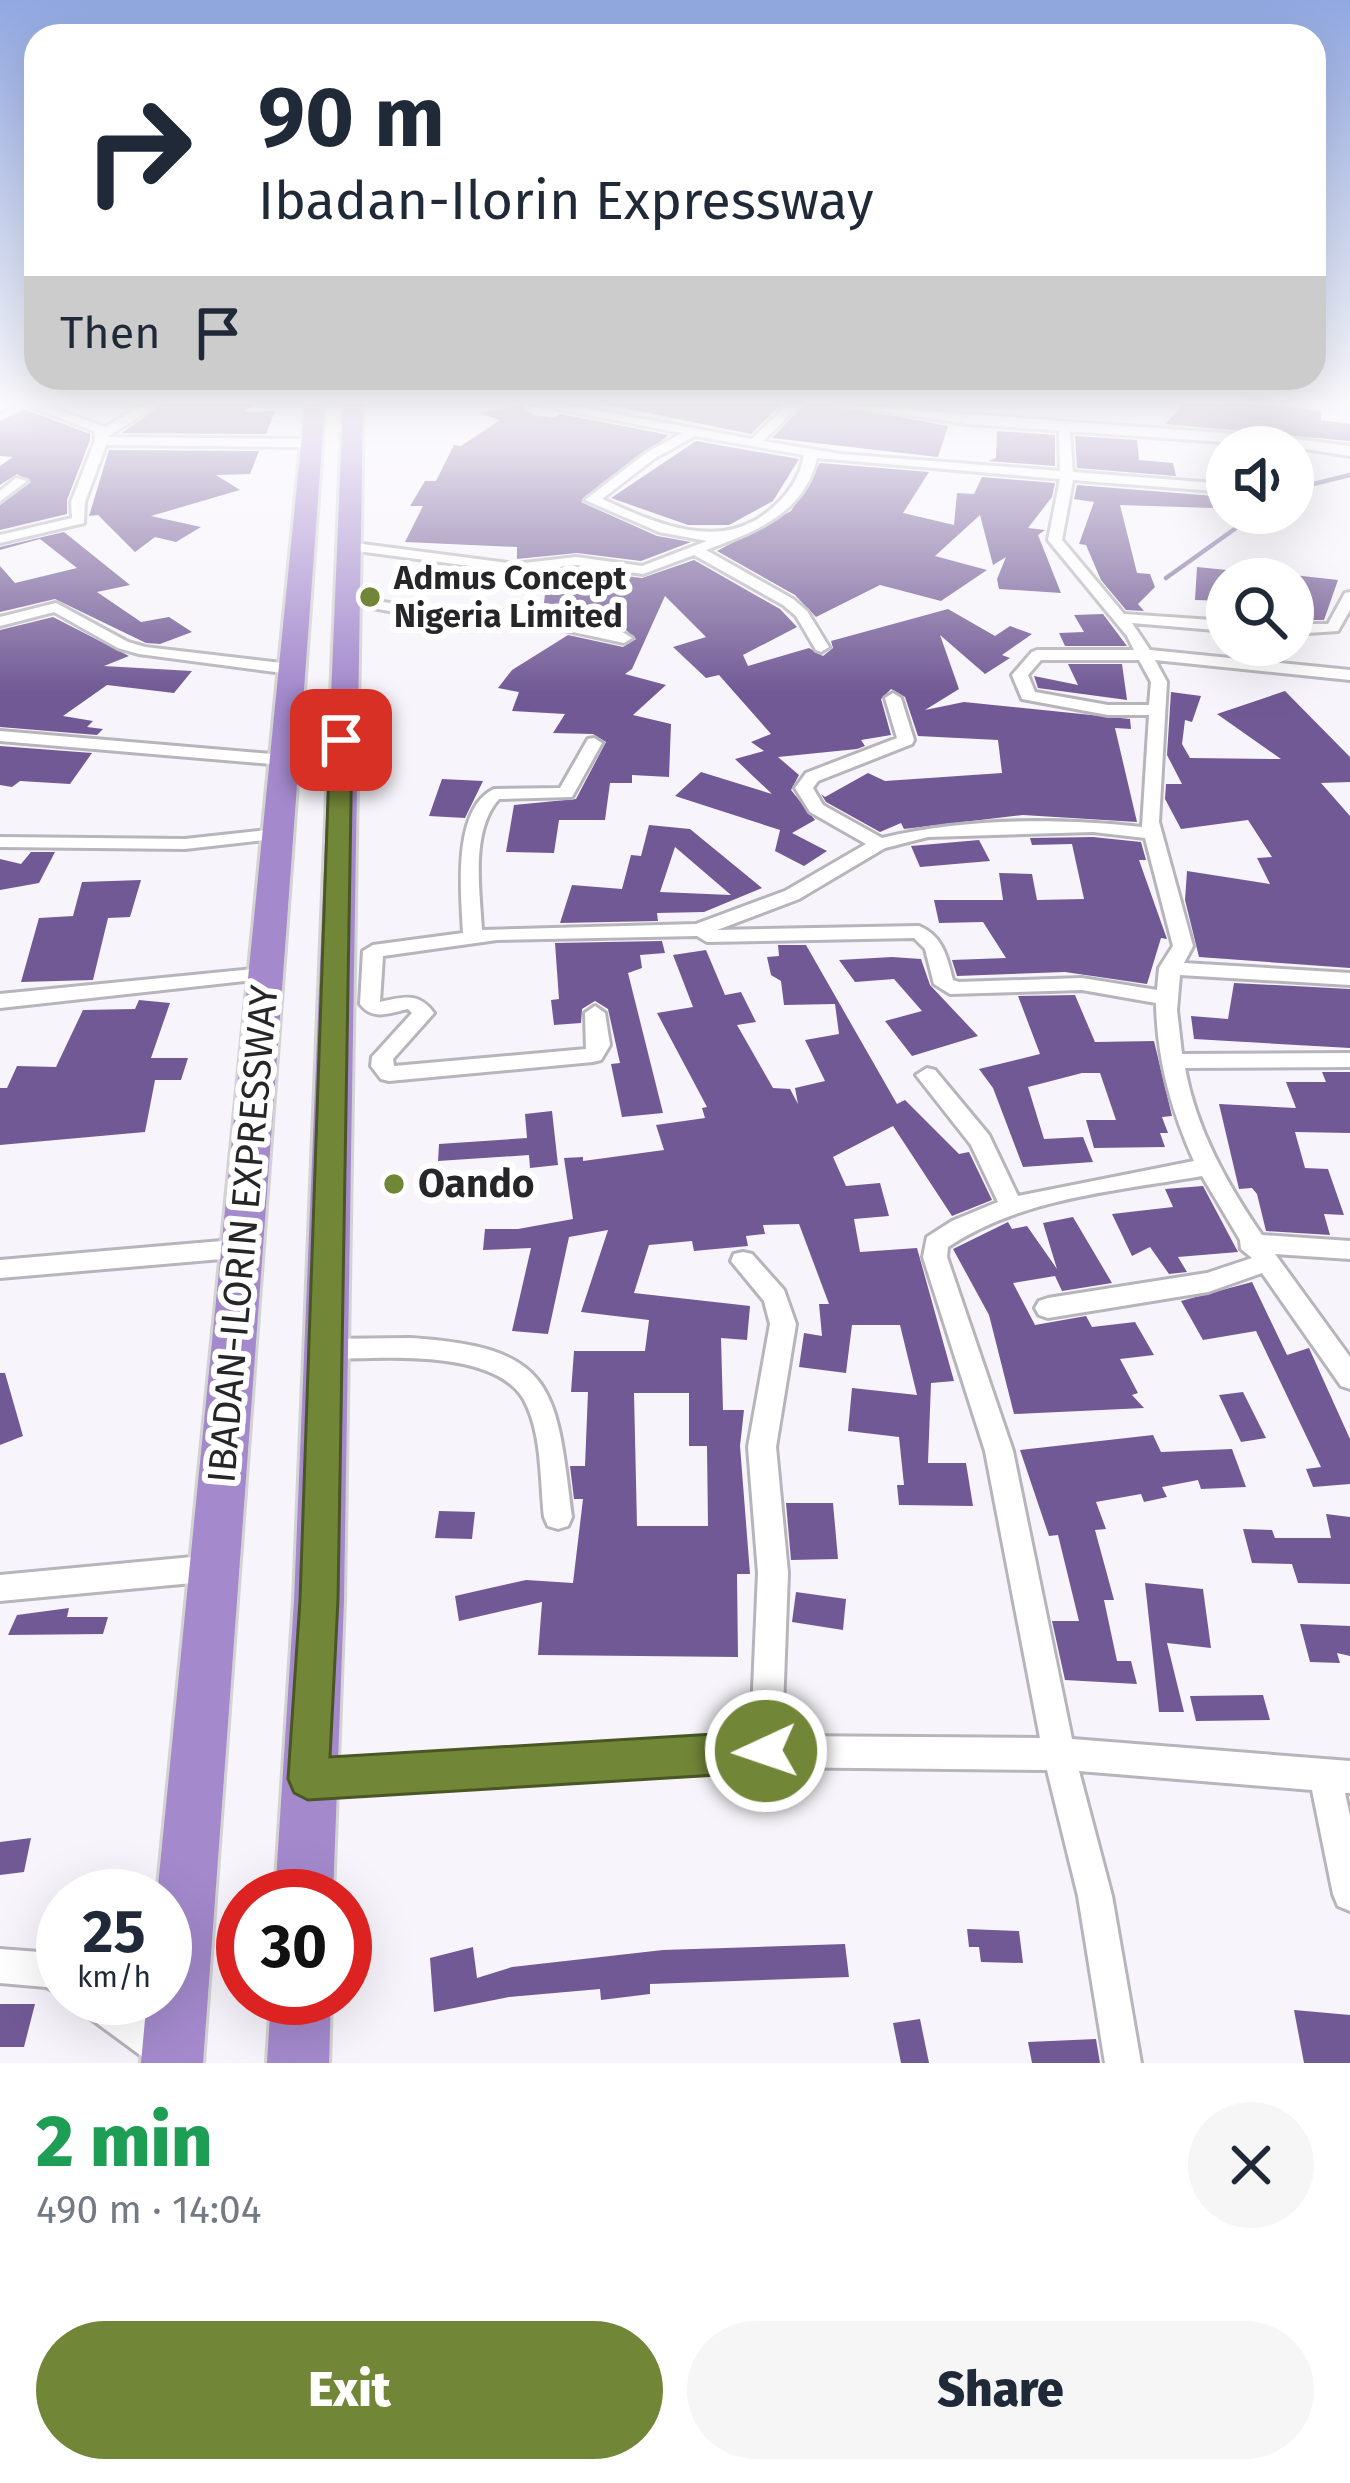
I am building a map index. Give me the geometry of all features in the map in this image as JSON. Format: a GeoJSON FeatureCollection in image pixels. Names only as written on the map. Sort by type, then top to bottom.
{"type":"FeatureCollection","features":[{"type":"Feature","properties":{"kind":"highway","name":"IBADAN-ILORIN EXPRESSWAY"},"geometry":{"type":"LineString","coordinates":[[180,1869],[245,1248],[306,500]]}},
{"type":"Feature","properties":{"kind":"highway","name":"IBADAN-ILORIN EXPRESSWAY"},"geometry":{"type":"LineString","coordinates":[[305,1869],[326,1348],[349,500]]}},
{"type":"Feature","properties":{"kind":"highway","name":"IBADAN-ILORIN EXPRESSWAY"},"geometry":{"type":"LineString","coordinates":[[172,2060],[173,2025]]}},
{"type":"Feature","properties":{"kind":"highway"},"geometry":{"type":"LineString","coordinates":[[298,2063],[300,2025]]}},
{"type":"Feature","properties":{"kind":"street"},"geometry":{"type":"LineString","coordinates":[[0,539],[79,520],[78,500]]}},
{"type":"Feature","properties":{"kind":"street"},"geometry":{"type":"LineString","coordinates":[[593,500],[697,537],[722,539]]}},
{"type":"Feature","properties":{"kind":"street"},"geometry":{"type":"LineString","coordinates":[[347,546],[515,568],[576,561],[643,570],[699,552],[770,520],[787,500]]}},
{"type":"Feature","properties":{"kind":"street"},"geometry":{"type":"LineString","coordinates":[[1062,500],[1055,540],[1149,656],[1159,682],[1152,833],[1183,946],[1169,968],[1165,998],[1171,1061],[1205,1167],[1257,1253],[1350,1378]]}},
{"type":"Feature","properties":{"kind":"street"},"geometry":{"type":"LineString","coordinates":[[699,552],[788,602],[802,614],[821,647]]}},
{"type":"Feature","properties":{"kind":"street"},"geometry":{"type":"LineString","coordinates":[[1314,631],[1327,632],[1338,624],[1350,596]]}},
{"type":"Feature","properties":{"kind":"street"},"geometry":{"type":"LineString","coordinates":[[345,598],[411,611],[546,622],[624,638]]}},
{"type":"Feature","properties":{"kind":"street"},"geometry":{"type":"LineString","coordinates":[[0,622],[56,607],[123,645],[144,651],[290,669]]}},
{"type":"Feature","properties":{"kind":"street"},"geometry":{"type":"LineString","coordinates":[[1121,618],[1206,624]]}},
{"type":"Feature","properties":{"kind":"street"},"geometry":{"type":"LineString","coordinates":[[1326,672],[1327,632]]}},
{"type":"Feature","properties":{"kind":"street"},"geometry":{"type":"LineString","coordinates":[[1158,710],[1108,710],[1028,696],[1020,675],[1037,655],[1149,656],[1350,675]]}},
{"type":"Feature","properties":{"kind":"street"},"geometry":{"type":"LineString","coordinates":[[880,844],[816,808],[804,788],[812,777],[906,740],[893,698]]}},
{"type":"Feature","properties":{"kind":"street"},"geometry":{"type":"LineString","coordinates":[[0,736],[283,760]]}},
{"type":"Feature","properties":{"kind":"street"},"geometry":{"type":"LineString","coordinates":[[473,937],[470,871],[482,806],[494,794],[566,793],[594,743]]}},
{"type":"Feature","properties":{"kind":"street"},"geometry":{"type":"LineString","coordinates":[[595,1013],[599,1046],[593,1055],[389,1074],[382,1066],[383,1057],[423,1020],[424,1013],[412,1002],[376,1010],[370,1004],[373,951],[473,937],[698,930],[792,896],[880,844],[967,828],[1093,827],[1152,833]]}},
{"type":"Feature","properties":{"kind":"street"},"geometry":{"type":"LineString","coordinates":[[0,842],[185,844],[276,834]]}},
{"type":"Feature","properties":{"kind":"street"},"geometry":{"type":"LineString","coordinates":[[706,936],[919,932],[934,947],[944,984],[957,989],[1082,984],[1165,998]]}},
{"type":"Feature","properties":{"kind":"street"},"geometry":{"type":"LineString","coordinates":[[1169,968],[1350,980]]}},
{"type":"Feature","properties":{"kind":"street"},"geometry":{"type":"LineString","coordinates":[[0,1001],[264,974]]}},
{"type":"Feature","properties":{"kind":"street"},"geometry":{"type":"LineString","coordinates":[[1171,1061],[1350,1060]]}},
{"type":"Feature","properties":{"kind":"street"},"geometry":{"type":"LineString","coordinates":[[927,1076],[981,1141],[1012,1208]]}},
{"type":"Feature","properties":{"kind":"street"},"geometry":{"type":"LineString","coordinates":[[1123,2063],[1096,1896],[1058,1754],[999,1451],[934,1257],[936,1243],[946,1234],[1012,1208],[1205,1167]]}},
{"type":"Feature","properties":{"kind":"street"},"geometry":{"type":"LineString","coordinates":[[0,1269],[245,1248]]}},
{"type":"Feature","properties":{"kind":"street"},"geometry":{"type":"LineString","coordinates":[[1048,1308],[1208,1282],[1257,1253],[1350,1250]]}},
{"type":"Feature","properties":{"kind":"street"},"geometry":{"type":"LineString","coordinates":[[743,1261],[775,1298],[783,1324],[762,1448],[773,1574],[766,1751]]}},
{"type":"Feature","properties":{"kind":"street"},"geometry":{"type":"LineString","coordinates":[[326,1348],[478,1355],[505,1362],[536,1392],[558,1517]]}},
{"type":"Feature","properties":{"kind":"street"},"geometry":{"type":"LineString","coordinates":[[0,1588],[214,1568]]}},
{"type":"Feature","properties":{"kind":"street"},"geometry":{"type":"LineString","coordinates":[[308,1779],[766,1751],[1058,1754],[1338,1776],[1350,1894]]}},
{"type":"Feature","properties":{"kind":"street"},"geometry":{"type":"LineString","coordinates":[[0,1966],[36,1969]]}},
{"type":"Feature","properties":{"kind":"street"},"geometry":{"type":"LineString","coordinates":[[126,2025],[172,2060]]}},
{"type":"Feature","properties":{"kind":"building"},"geometry":{"type":"Polygon","coordinates":[[[6,500],[67,500],[67,514],[0,530],[0,505],[6,500]]]}},
{"type":"Feature","properties":{"kind":"building"},"geometry":{"type":"Polygon","coordinates":[[[94,500],[205,500],[151,516],[201,527],[176,542],[155,537],[135,552],[98,515],[89,516],[94,500]]]}},
{"type":"Feature","properties":{"kind":"building"},"geometry":{"type":"Polygon","coordinates":[[[413,500],[583,500],[657,536],[691,542],[641,561],[577,553],[517,559],[517,547],[405,542],[423,506],[410,506],[413,500]]]}},
{"type":"Feature","properties":{"kind":"building"},"geometry":{"type":"Polygon","coordinates":[[[617,500],[773,500],[729,525],[688,525],[617,500]]]}},
{"type":"Feature","properties":{"kind":"building"},"geometry":{"type":"Polygon","coordinates":[[[797,500],[911,500],[903,513],[954,525],[956,500],[1049,500],[1028,528],[1045,530],[1038,535],[1061,593],[999,589],[997,579],[1006,557],[993,565],[980,515],[935,556],[987,570],[941,601],[880,585],[816,617],[795,595],[717,551],[791,511],[797,500]]]}},
{"type":"Feature","properties":{"kind":"building"},"geometry":{"type":"Polygon","coordinates":[[[1082,500],[1206,500],[1206,508],[1120,505],[1137,573],[1150,574],[1155,587],[1138,604],[1144,611],[1126,610],[1101,580],[1086,545],[1079,544],[1094,502],[1082,500]]]}},
{"type":"Feature","properties":{"kind":"building"},"geometry":{"type":"Polygon","coordinates":[[[64,532],[130,585],[97,592],[141,622],[169,617],[192,632],[160,644],[146,643],[55,599],[0,612],[0,566],[15,583],[77,568],[40,539],[0,547],[64,532]]]}},
{"type":"Feature","properties":{"kind":"building"},"geometry":{"type":"Polygon","coordinates":[[[694,560],[780,609],[797,627],[743,655],[748,666],[809,648],[823,656],[833,648],[831,641],[948,609],[995,636],[1010,626],[1032,634],[1002,655],[1010,658],[985,674],[940,635],[959,689],[925,710],[964,702],[1130,719],[1131,729],[1115,728],[1137,822],[1023,815],[904,829],[901,823],[880,832],[826,802],[821,794],[825,797],[868,773],[885,781],[1002,773],[998,740],[918,736],[905,697],[891,689],[881,699],[891,735],[861,740],[865,746],[857,749],[778,757],[799,775],[791,790],[815,820],[792,833],[827,851],[804,866],[775,851],[780,830],[675,796],[701,772],[772,794],[735,759],[764,751],[751,742],[771,734],[719,675],[706,678],[673,647],[706,637],[665,596],[632,669],[625,674],[666,685],[633,715],[671,724],[669,777],[632,775],[632,783],[610,783],[605,820],[559,820],[554,853],[506,852],[514,805],[576,799],[606,742],[593,734],[553,733],[565,714],[512,711],[519,692],[498,688],[512,670],[568,635],[623,647],[636,639],[625,629],[589,622],[604,612],[544,603],[545,594],[622,592],[551,572],[576,570],[642,578],[694,560]]]}},
{"type":"Feature","properties":{"kind":"building"},"geometry":{"type":"Polygon","coordinates":[[[1197,567],[1206,568],[1206,600],[1195,600],[1197,567]]]}},
{"type":"Feature","properties":{"kind":"building"},"geometry":{"type":"Polygon","coordinates":[[[1314,577],[1338,580],[1324,620],[1314,620],[1314,577]]]}},
{"type":"Feature","properties":{"kind":"building"},"geometry":{"type":"Polygon","coordinates":[[[1103,614],[1127,646],[1065,646],[1059,633],[1084,632],[1074,615],[1103,614]]]}},
{"type":"Feature","properties":{"kind":"building"},"geometry":{"type":"Polygon","coordinates":[[[53,617],[129,656],[104,666],[192,671],[174,693],[107,685],[63,716],[93,721],[87,727],[103,729],[97,735],[0,727],[0,630],[53,617]]]}},
{"type":"Feature","properties":{"kind":"building"},"geometry":{"type":"Polygon","coordinates":[[[1068,664],[1122,664],[1127,700],[1038,688],[1034,676],[1078,685],[1068,664]]]}},
{"type":"Feature","properties":{"kind":"building"},"geometry":{"type":"Polygon","coordinates":[[[1285,691],[1350,757],[1350,782],[1321,783],[1350,816],[1350,968],[1199,957],[1185,900],[1187,871],[1270,884],[1257,858],[1272,857],[1248,820],[1181,829],[1165,799],[1166,784],[1182,784],[1167,755],[1171,692],[1201,696],[1192,722],[1185,720],[1182,744],[1190,758],[1281,759],[1217,714],[1285,691]]]}},
{"type":"Feature","properties":{"kind":"building"},"geometry":{"type":"Polygon","coordinates":[[[0,746],[92,753],[70,784],[20,781],[12,787],[0,785],[0,746]]]}},
{"type":"Feature","properties":{"kind":"building"},"geometry":{"type":"Polygon","coordinates":[[[442,779],[483,781],[465,818],[429,816],[442,779]]]}},
{"type":"Feature","properties":{"kind":"building"},"geometry":{"type":"Polygon","coordinates":[[[649,825],[690,829],[762,888],[704,912],[657,913],[658,921],[560,923],[572,885],[622,889],[631,855],[641,856],[649,825]],[[675,847],[660,892],[731,895],[675,847]]]}},
{"type":"Feature","properties":{"kind":"building"},"geometry":{"type":"Polygon","coordinates":[[[1030,838],[1141,842],[1146,860],[1139,860],[1167,939],[1161,938],[1147,984],[1065,972],[957,976],[952,960],[1006,958],[983,922],[939,923],[934,900],[1003,900],[999,873],[1032,874],[1037,900],[1084,899],[1072,844],[1032,845],[1030,838]]]}},
{"type":"Feature","properties":{"kind":"building"},"geometry":{"type":"Polygon","coordinates":[[[979,840],[990,861],[920,867],[911,846],[979,840]]]}},
{"type":"Feature","properties":{"kind":"building"},"geometry":{"type":"Polygon","coordinates":[[[31,852],[55,852],[39,883],[0,890],[0,859],[21,864],[31,852]]]}},
{"type":"Feature","properties":{"kind":"building"},"geometry":{"type":"Polygon","coordinates":[[[141,880],[130,917],[108,918],[93,980],[21,982],[39,918],[73,916],[82,882],[141,880]]]}},
{"type":"Feature","properties":{"kind":"building"},"geometry":{"type":"Polygon","coordinates":[[[662,941],[665,953],[640,955],[642,968],[628,973],[663,1113],[622,1117],[611,1064],[620,1063],[608,1009],[595,1001],[582,1009],[581,1023],[554,1025],[551,1000],[559,999],[555,943],[662,941]]]}},
{"type":"Feature","properties":{"kind":"building"},"geometry":{"type":"Polygon","coordinates":[[[778,945],[806,945],[897,1104],[905,1100],[959,1154],[969,1152],[992,1200],[952,1216],[893,1126],[833,1157],[846,1186],[880,1183],[889,1216],[854,1219],[860,1252],[917,1248],[954,1381],[931,1383],[928,1463],[966,1463],[973,1506],[899,1505],[897,1485],[904,1485],[899,1437],[848,1431],[852,1388],[917,1395],[900,1325],[852,1325],[846,1373],[799,1367],[804,1333],[822,1336],[819,1304],[829,1304],[799,1224],[763,1225],[765,1234],[746,1236],[748,1246],[694,1251],[692,1241],[649,1245],[634,1293],[750,1306],[747,1340],[721,1338],[723,1410],[744,1410],[740,1446],[750,1574],[737,1574],[738,1657],[538,1655],[542,1602],[459,1621],[455,1596],[526,1580],[573,1583],[583,1499],[574,1499],[570,1466],[585,1466],[588,1392],[571,1392],[574,1351],[645,1351],[649,1320],[581,1312],[608,1230],[569,1237],[548,1334],[512,1331],[531,1248],[483,1250],[485,1229],[518,1229],[573,1219],[564,1158],[583,1157],[583,1161],[664,1150],[656,1125],[705,1118],[702,1108],[707,1107],[657,1013],[693,1007],[673,955],[706,950],[725,995],[741,992],[756,1022],[737,1025],[773,1088],[790,1089],[798,1104],[795,1088],[825,1081],[805,1040],[839,1034],[835,1004],[784,1005],[781,981],[771,975],[767,957],[779,956],[778,945]],[[634,1393],[637,1526],[708,1526],[707,1446],[689,1446],[689,1393],[634,1393]]]}},
{"type":"Feature","properties":{"kind":"building"},"geometry":{"type":"Polygon","coordinates":[[[921,959],[930,985],[978,1036],[912,1056],[885,1021],[922,1011],[894,979],[855,982],[839,960],[921,959]]]}},
{"type":"Feature","properties":{"kind":"building"},"geometry":{"type":"Polygon","coordinates":[[[1234,983],[1350,989],[1350,1048],[1194,1039],[1191,1016],[1228,1019],[1234,983]]]}},
{"type":"Feature","properties":{"kind":"building"},"geometry":{"type":"Polygon","coordinates":[[[1075,995],[1095,1042],[1154,1041],[1172,1116],[1162,1117],[1168,1133],[1160,1133],[1165,1147],[1094,1148],[1086,1120],[1116,1120],[1100,1073],[1082,1073],[1028,1087],[1044,1139],[1083,1137],[1093,1162],[1023,1167],[993,1088],[979,1069],[1040,1054],[1018,996],[1075,995]]]}},
{"type":"Feature","properties":{"kind":"building"},"geometry":{"type":"Polygon","coordinates":[[[139,1000],[170,1003],[151,1058],[188,1058],[181,1080],[155,1080],[145,1132],[0,1145],[0,1088],[7,1088],[17,1066],[56,1067],[83,1010],[135,1009],[139,1000]]]}},
{"type":"Feature","properties":{"kind":"building"},"geometry":{"type":"Polygon","coordinates":[[[1322,1072],[1350,1072],[1350,1133],[1295,1132],[1305,1168],[1328,1169],[1344,1215],[1324,1214],[1330,1235],[1266,1231],[1257,1194],[1252,1188],[1239,1189],[1219,1104],[1296,1108],[1286,1082],[1326,1082],[1322,1072]]]}},
{"type":"Feature","properties":{"kind":"building"},"geometry":{"type":"Polygon","coordinates":[[[552,1111],[558,1165],[530,1168],[529,1155],[438,1161],[439,1144],[527,1138],[525,1114],[552,1111]]]}},
{"type":"Feature","properties":{"kind":"building"},"geometry":{"type":"Polygon","coordinates":[[[1203,1186],[1238,1252],[1178,1257],[1187,1272],[1169,1274],[1150,1247],[1132,1256],[1112,1214],[1173,1207],[1165,1189],[1203,1186]]]}},
{"type":"Feature","properties":{"kind":"building"},"geometry":{"type":"Polygon","coordinates":[[[1073,1217],[1112,1283],[1062,1291],[1055,1276],[1013,1283],[1035,1325],[1086,1316],[1092,1327],[1135,1322],[1154,1355],[1120,1359],[1138,1393],[1132,1395],[1144,1408],[1014,1414],[989,1315],[953,1249],[1008,1222],[1012,1229],[1027,1226],[1057,1269],[1043,1223],[1073,1217]]]}},
{"type":"Feature","properties":{"kind":"building"},"geometry":{"type":"Polygon","coordinates":[[[1252,1282],[1287,1355],[1309,1348],[1350,1439],[1350,1484],[1313,1487],[1306,1469],[1321,1467],[1256,1331],[1203,1340],[1181,1301],[1252,1282]]]}},
{"type":"Feature","properties":{"kind":"building"},"geometry":{"type":"Polygon","coordinates":[[[0,1373],[5,1373],[23,1436],[0,1445],[0,1373]]]}},
{"type":"Feature","properties":{"kind":"building"},"geometry":{"type":"Polygon","coordinates":[[[1243,1392],[1266,1438],[1241,1442],[1219,1395],[1243,1392]]]}},
{"type":"Feature","properties":{"kind":"building"},"geometry":{"type":"Polygon","coordinates":[[[1153,1435],[1161,1452],[1232,1449],[1246,1487],[1201,1489],[1198,1480],[1162,1487],[1167,1497],[1144,1502],[1141,1494],[1096,1502],[1106,1529],[1095,1530],[1114,1600],[1104,1600],[1117,1661],[1131,1661],[1137,1684],[1065,1680],[1052,1621],[1079,1621],[1058,1535],[1049,1536],[1020,1450],[1153,1435]]]}},
{"type":"Feature","properties":{"kind":"building"},"geometry":{"type":"Polygon","coordinates":[[[786,1503],[833,1503],[838,1559],[791,1560],[786,1503]]]}},
{"type":"Feature","properties":{"kind":"building"},"geometry":{"type":"Polygon","coordinates":[[[439,1511],[475,1512],[472,1539],[435,1538],[439,1511]]]}},
{"type":"Feature","properties":{"kind":"building"},"geometry":{"type":"Polygon","coordinates":[[[1326,1514],[1350,1517],[1350,1584],[1298,1583],[1292,1564],[1252,1563],[1243,1529],[1272,1530],[1275,1538],[1331,1538],[1326,1514]]]}},
{"type":"Feature","properties":{"kind":"building"},"geometry":{"type":"Polygon","coordinates":[[[1145,1583],[1203,1589],[1211,1648],[1167,1643],[1184,1712],[1159,1712],[1145,1583]]]}},
{"type":"Feature","properties":{"kind":"building"},"geometry":{"type":"Polygon","coordinates":[[[796,1592],[846,1599],[843,1630],[792,1622],[796,1592]]]}},
{"type":"Feature","properties":{"kind":"building"},"geometry":{"type":"Polygon","coordinates":[[[69,1608],[67,1617],[108,1617],[103,1634],[8,1635],[17,1615],[69,1608]]]}},
{"type":"Feature","properties":{"kind":"building"},"geometry":{"type":"Polygon","coordinates":[[[1300,1624],[1350,1626],[1350,1656],[1337,1653],[1340,1663],[1310,1662],[1300,1624]]]}},
{"type":"Feature","properties":{"kind":"building"},"geometry":{"type":"Polygon","coordinates":[[[1263,1695],[1270,1720],[1196,1721],[1190,1696],[1263,1695]]]}},
{"type":"Feature","properties":{"kind":"building"},"geometry":{"type":"Polygon","coordinates":[[[31,1838],[24,1872],[0,1875],[0,1842],[31,1838]]]}},
{"type":"Feature","properties":{"kind":"building"},"geometry":{"type":"Polygon","coordinates":[[[967,1929],[1019,1931],[1023,1963],[981,1962],[979,1947],[969,1947],[967,1929]]]}},
{"type":"Feature","properties":{"kind":"building"},"geometry":{"type":"Polygon","coordinates":[[[845,1944],[849,1977],[650,1984],[650,1994],[601,2000],[600,1989],[509,1997],[434,2012],[430,1958],[473,1947],[477,1978],[512,1967],[663,1950],[845,1944]]]}},
{"type":"Feature","properties":{"kind":"building"},"geometry":{"type":"Polygon","coordinates":[[[0,2004],[35,2004],[24,2047],[0,2047],[0,2004]]]}},
{"type":"Feature","properties":{"kind":"building"},"geometry":{"type":"Polygon","coordinates":[[[1294,2010],[1350,2015],[1350,2063],[1304,2063],[1294,2010]]]}},
{"type":"Feature","properties":{"kind":"building"},"geometry":{"type":"Polygon","coordinates":[[[920,2019],[929,2063],[901,2063],[893,2023],[920,2019]]]}},
{"type":"Feature","properties":{"kind":"building"},"geometry":{"type":"Polygon","coordinates":[[[1096,2039],[1100,2063],[1032,2063],[1028,2042],[1096,2039]]]}},
{"type":"Feature","properties":{"kind":"waterway"},"geometry":{"type":"LineString","coordinates":[[1166,578],[1228,534]]}},
{"type":"Feature","properties":{"kind":"place","name":"Admus Concept Nigeria Limited"},"geometry":{"type":"Point","coordinates":[370,597]}},
{"type":"Feature","properties":{"kind":"place","name":"Oando"},"geometry":{"type":"Point","coordinates":[394,1184]}},
{"type":"Feature","properties":{"kind":"route"},"geometry":{"type":"LineString","coordinates":[[341,740],[319,1600],[308,1779],[766,1751]]}}]}
